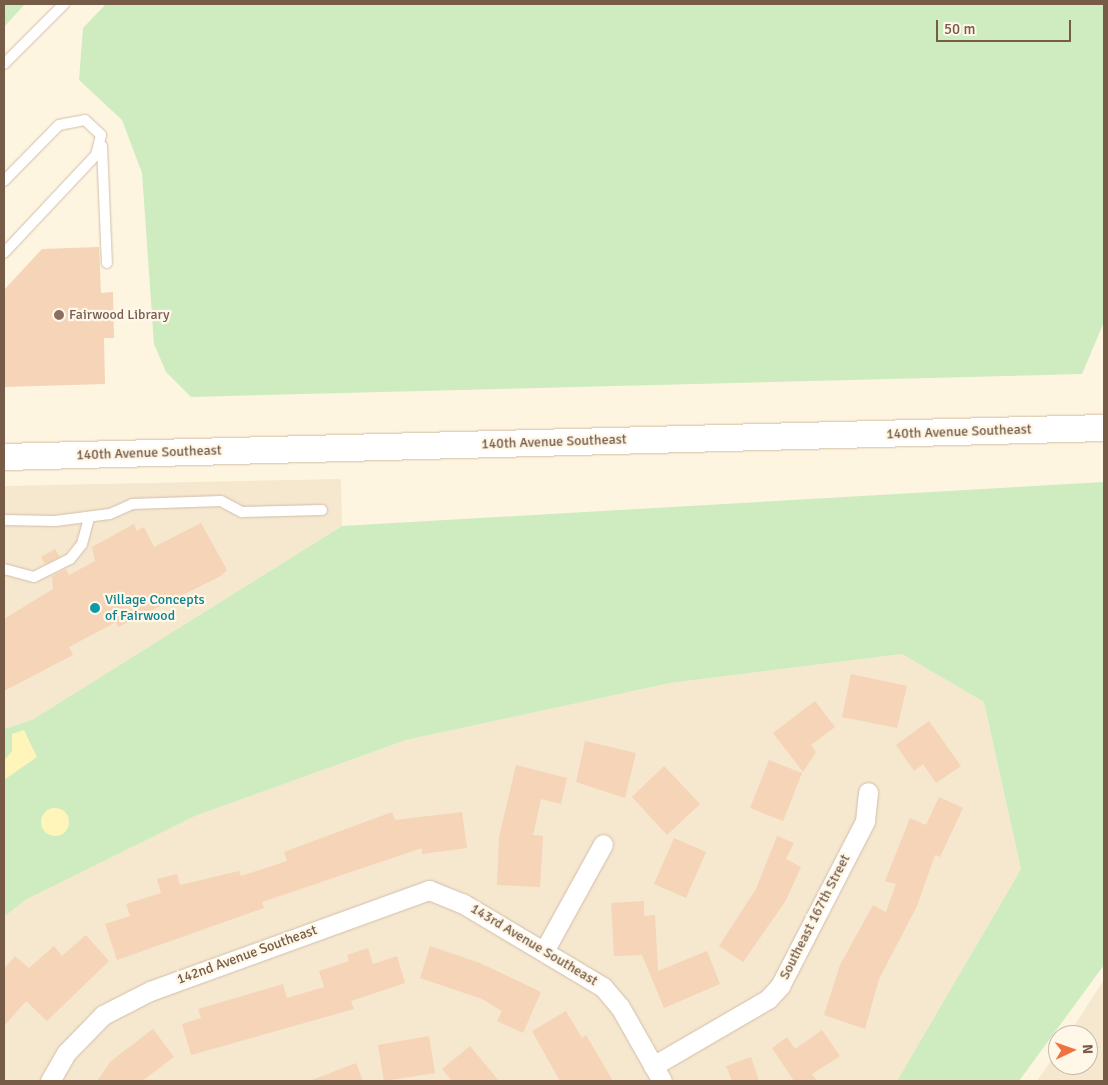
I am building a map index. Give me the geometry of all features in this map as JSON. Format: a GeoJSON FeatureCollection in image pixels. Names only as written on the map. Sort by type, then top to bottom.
{"type":"FeatureCollection","features":[{"type":"Feature","properties":{"kind":"main road","name":"140th Avenue Southeast"},"geometry":{"type":"LineString","coordinates":[[4,457],[1104,428]]}},
{"type":"Feature","properties":{"kind":"street","name":"Southeast 167th Street"},"geometry":{"type":"LineString","coordinates":[[657,1073],[768,999],[780,986],[865,821],[868,792]]}},
{"type":"Feature","properties":{"kind":"street"},"geometry":{"type":"LineString","coordinates":[[544,951],[604,844]]}},
{"type":"Feature","properties":{"kind":"street","name":"142nd Avenue Southeast"},"geometry":{"type":"LineString","coordinates":[[50,1081],[66,1053],[103,1015],[150,991],[416,893],[445,894]]}},
{"type":"Feature","properties":{"kind":"street","name":"143rd Avenue Southeast"},"geometry":{"type":"LineString","coordinates":[[445,894],[603,986],[620,1006],[657,1073]]}},
{"type":"Feature","properties":{"kind":"lane"},"geometry":{"type":"LineString","coordinates":[[4,64],[64,4]]}},
{"type":"Feature","properties":{"kind":"lane"},"geometry":{"type":"LineString","coordinates":[[4,181],[59,125],[85,120],[101,136],[107,263]]}},
{"type":"Feature","properties":{"kind":"lane"},"geometry":{"type":"LineString","coordinates":[[4,253],[96,155],[101,136]]}},
{"type":"Feature","properties":{"kind":"lane"},"geometry":{"type":"LineString","coordinates":[[4,520],[89,517],[110,514],[132,504],[221,500],[242,512],[322,510]]}},
{"type":"Feature","properties":{"kind":"lane"},"geometry":{"type":"LineString","coordinates":[[4,569],[34,577],[70,559],[82,544],[89,517]]}},
{"type":"Feature","properties":{"kind":"shaded area"},"geometry":{"type":"Polygon","coordinates":[[[341,479],[342,526],[32,720],[4,729],[4,486],[341,479]]]}},
{"type":"Feature","properties":{"kind":"shaded area"},"geometry":{"type":"Polygon","coordinates":[[[902,654],[984,702],[1021,869],[897,1081],[4,1081],[4,917],[25,900],[195,816],[406,740],[670,683],[902,654]]]}},
{"type":"Feature","properties":{"kind":"shaded area"},"geometry":{"type":"Polygon","coordinates":[[[1104,980],[1104,1081],[1037,1081],[1048,1065],[1048,1075],[1098,1075],[1098,1025],[1075,1025],[1104,980]]]}},
{"type":"Feature","properties":{"kind":"green space"},"geometry":{"type":"Polygon","coordinates":[[[4,4],[25,4],[4,27],[4,4]]]}},
{"type":"Feature","properties":{"kind":"green space"},"geometry":{"type":"Polygon","coordinates":[[[106,4],[1104,4],[1104,322],[1082,374],[191,397],[166,372],[154,344],[142,173],[122,120],[79,80],[83,28],[106,4]]]}},
{"type":"Feature","properties":{"kind":"green space"},"geometry":{"type":"Polygon","coordinates":[[[1104,482],[1104,965],[1060,1025],[1048,1025],[1048,1041],[1019,1081],[897,1081],[1021,869],[984,702],[902,654],[670,683],[406,740],[195,816],[25,900],[4,917],[4,729],[32,720],[342,526],[1104,482]]]}},
{"type":"Feature","properties":{"kind":"sand"},"geometry":{"type":"Polygon","coordinates":[[[24,730],[37,757],[4,780],[4,761],[12,751],[12,734],[24,730]]]}},
{"type":"Feature","properties":{"kind":"sand"},"geometry":{"type":"Polygon","coordinates":[[[55,808],[65,812],[69,822],[65,832],[55,836],[45,832],[41,822],[45,812],[55,808]]]}},
{"type":"Feature","properties":{"kind":"building","name":"Fairwood Library"},"geometry":{"type":"Polygon","coordinates":[[[99,247],[101,293],[113,292],[114,338],[104,338],[105,384],[4,387],[4,290],[42,249],[99,247]]]}},
{"type":"Feature","properties":{"kind":"building","name":"Village Concepts of Fairwood"},"geometry":{"type":"Polygon","coordinates":[[[201,523],[227,570],[221,576],[118,627],[116,622],[69,647],[73,655],[4,691],[4,619],[53,589],[52,576],[66,569],[69,575],[95,561],[92,547],[134,524],[137,531],[144,527],[154,547],[201,523]]]}},
{"type":"Feature","properties":{"kind":"building"},"geometry":{"type":"Polygon","coordinates":[[[55,549],[60,557],[45,564],[41,557],[55,549]]]}},
{"type":"Feature","properties":{"kind":"building"},"geometry":{"type":"Polygon","coordinates":[[[851,674],[907,686],[897,728],[842,717],[851,674]]]}},
{"type":"Feature","properties":{"kind":"building"},"geometry":{"type":"Polygon","coordinates":[[[815,701],[835,727],[811,745],[816,752],[803,772],[773,733],[815,701]]]}},
{"type":"Feature","properties":{"kind":"building"},"geometry":{"type":"Polygon","coordinates":[[[929,721],[961,766],[936,783],[923,764],[914,771],[896,745],[929,721]]]}},
{"type":"Feature","properties":{"kind":"building"},"geometry":{"type":"Polygon","coordinates":[[[585,741],[636,753],[625,798],[576,782],[585,741]]]}},
{"type":"Feature","properties":{"kind":"building"},"geometry":{"type":"Polygon","coordinates":[[[769,760],[802,773],[783,821],[750,808],[769,760]]]}},
{"type":"Feature","properties":{"kind":"building"},"geometry":{"type":"Polygon","coordinates":[[[516,765],[567,778],[561,804],[541,799],[533,835],[543,836],[540,887],[497,885],[499,837],[516,765]]]}},
{"type":"Feature","properties":{"kind":"building"},"geometry":{"type":"Polygon","coordinates":[[[664,766],[700,804],[667,835],[632,797],[664,766]]]}},
{"type":"Feature","properties":{"kind":"building"},"geometry":{"type":"Polygon","coordinates":[[[939,797],[963,808],[940,857],[935,855],[917,906],[879,979],[865,1029],[824,1015],[840,965],[873,905],[886,912],[896,884],[885,881],[910,818],[926,825],[939,797]]]}},
{"type":"Feature","properties":{"kind":"building"},"geometry":{"type":"Polygon","coordinates":[[[392,812],[395,820],[462,812],[467,848],[422,854],[422,848],[262,902],[264,908],[117,960],[105,924],[130,916],[126,904],[161,893],[157,879],[177,874],[180,885],[239,871],[241,876],[287,861],[284,852],[392,812]]]}},
{"type":"Feature","properties":{"kind":"building"},"geometry":{"type":"Polygon","coordinates":[[[777,836],[794,843],[786,859],[801,867],[785,902],[743,962],[719,946],[756,889],[777,836]]]}},
{"type":"Feature","properties":{"kind":"building"},"geometry":{"type":"Polygon","coordinates":[[[674,838],[706,852],[686,898],[654,884],[674,838]]]}},
{"type":"Feature","properties":{"kind":"building"},"geometry":{"type":"Polygon","coordinates":[[[644,901],[644,916],[655,915],[658,971],[707,951],[720,984],[664,1008],[642,955],[614,956],[611,903],[644,901]]]}},
{"type":"Feature","properties":{"kind":"building"},"geometry":{"type":"Polygon","coordinates":[[[86,935],[109,961],[47,1021],[26,1001],[4,1026],[4,969],[15,956],[29,968],[54,946],[62,956],[86,935]]]}},
{"type":"Feature","properties":{"kind":"building"},"geometry":{"type":"Polygon","coordinates":[[[430,946],[480,963],[541,992],[523,1033],[497,1021],[502,1011],[482,999],[420,978],[430,946]]]}},
{"type":"Feature","properties":{"kind":"building"},"geometry":{"type":"Polygon","coordinates":[[[368,948],[373,964],[397,956],[405,983],[351,1001],[354,1009],[191,1055],[182,1024],[201,1018],[198,1009],[283,984],[287,998],[324,987],[319,971],[349,961],[347,955],[368,948]]]}},
{"type":"Feature","properties":{"kind":"building"},"geometry":{"type":"Polygon","coordinates":[[[566,1011],[582,1038],[586,1035],[613,1081],[560,1081],[532,1031],[566,1011]]]}},
{"type":"Feature","properties":{"kind":"building"},"geometry":{"type":"Polygon","coordinates":[[[153,1029],[174,1057],[142,1081],[97,1081],[111,1061],[153,1029]]]}},
{"type":"Feature","properties":{"kind":"building"},"geometry":{"type":"Polygon","coordinates":[[[822,1030],[840,1056],[812,1074],[817,1081],[794,1081],[772,1048],[787,1037],[795,1049],[822,1030]]]}},
{"type":"Feature","properties":{"kind":"building"},"geometry":{"type":"Polygon","coordinates":[[[429,1036],[435,1073],[384,1081],[378,1045],[429,1036]]]}},
{"type":"Feature","properties":{"kind":"building"},"geometry":{"type":"Polygon","coordinates":[[[470,1046],[499,1081],[452,1081],[442,1069],[470,1046]]]}},
{"type":"Feature","properties":{"kind":"building"},"geometry":{"type":"Polygon","coordinates":[[[751,1057],[759,1081],[732,1081],[726,1066],[751,1057]]]}},
{"type":"Feature","properties":{"kind":"building"},"geometry":{"type":"Polygon","coordinates":[[[356,1063],[363,1081],[312,1081],[312,1080],[356,1063]]]}},
{"type":"Feature","properties":{"kind":"place","name":"Fairwood Library"},"geometry":{"type":"Point","coordinates":[59,315]}},
{"type":"Feature","properties":{"kind":"place","name":"Village Concepts of Fairwood"},"geometry":{"type":"Point","coordinates":[95,608]}}]}
